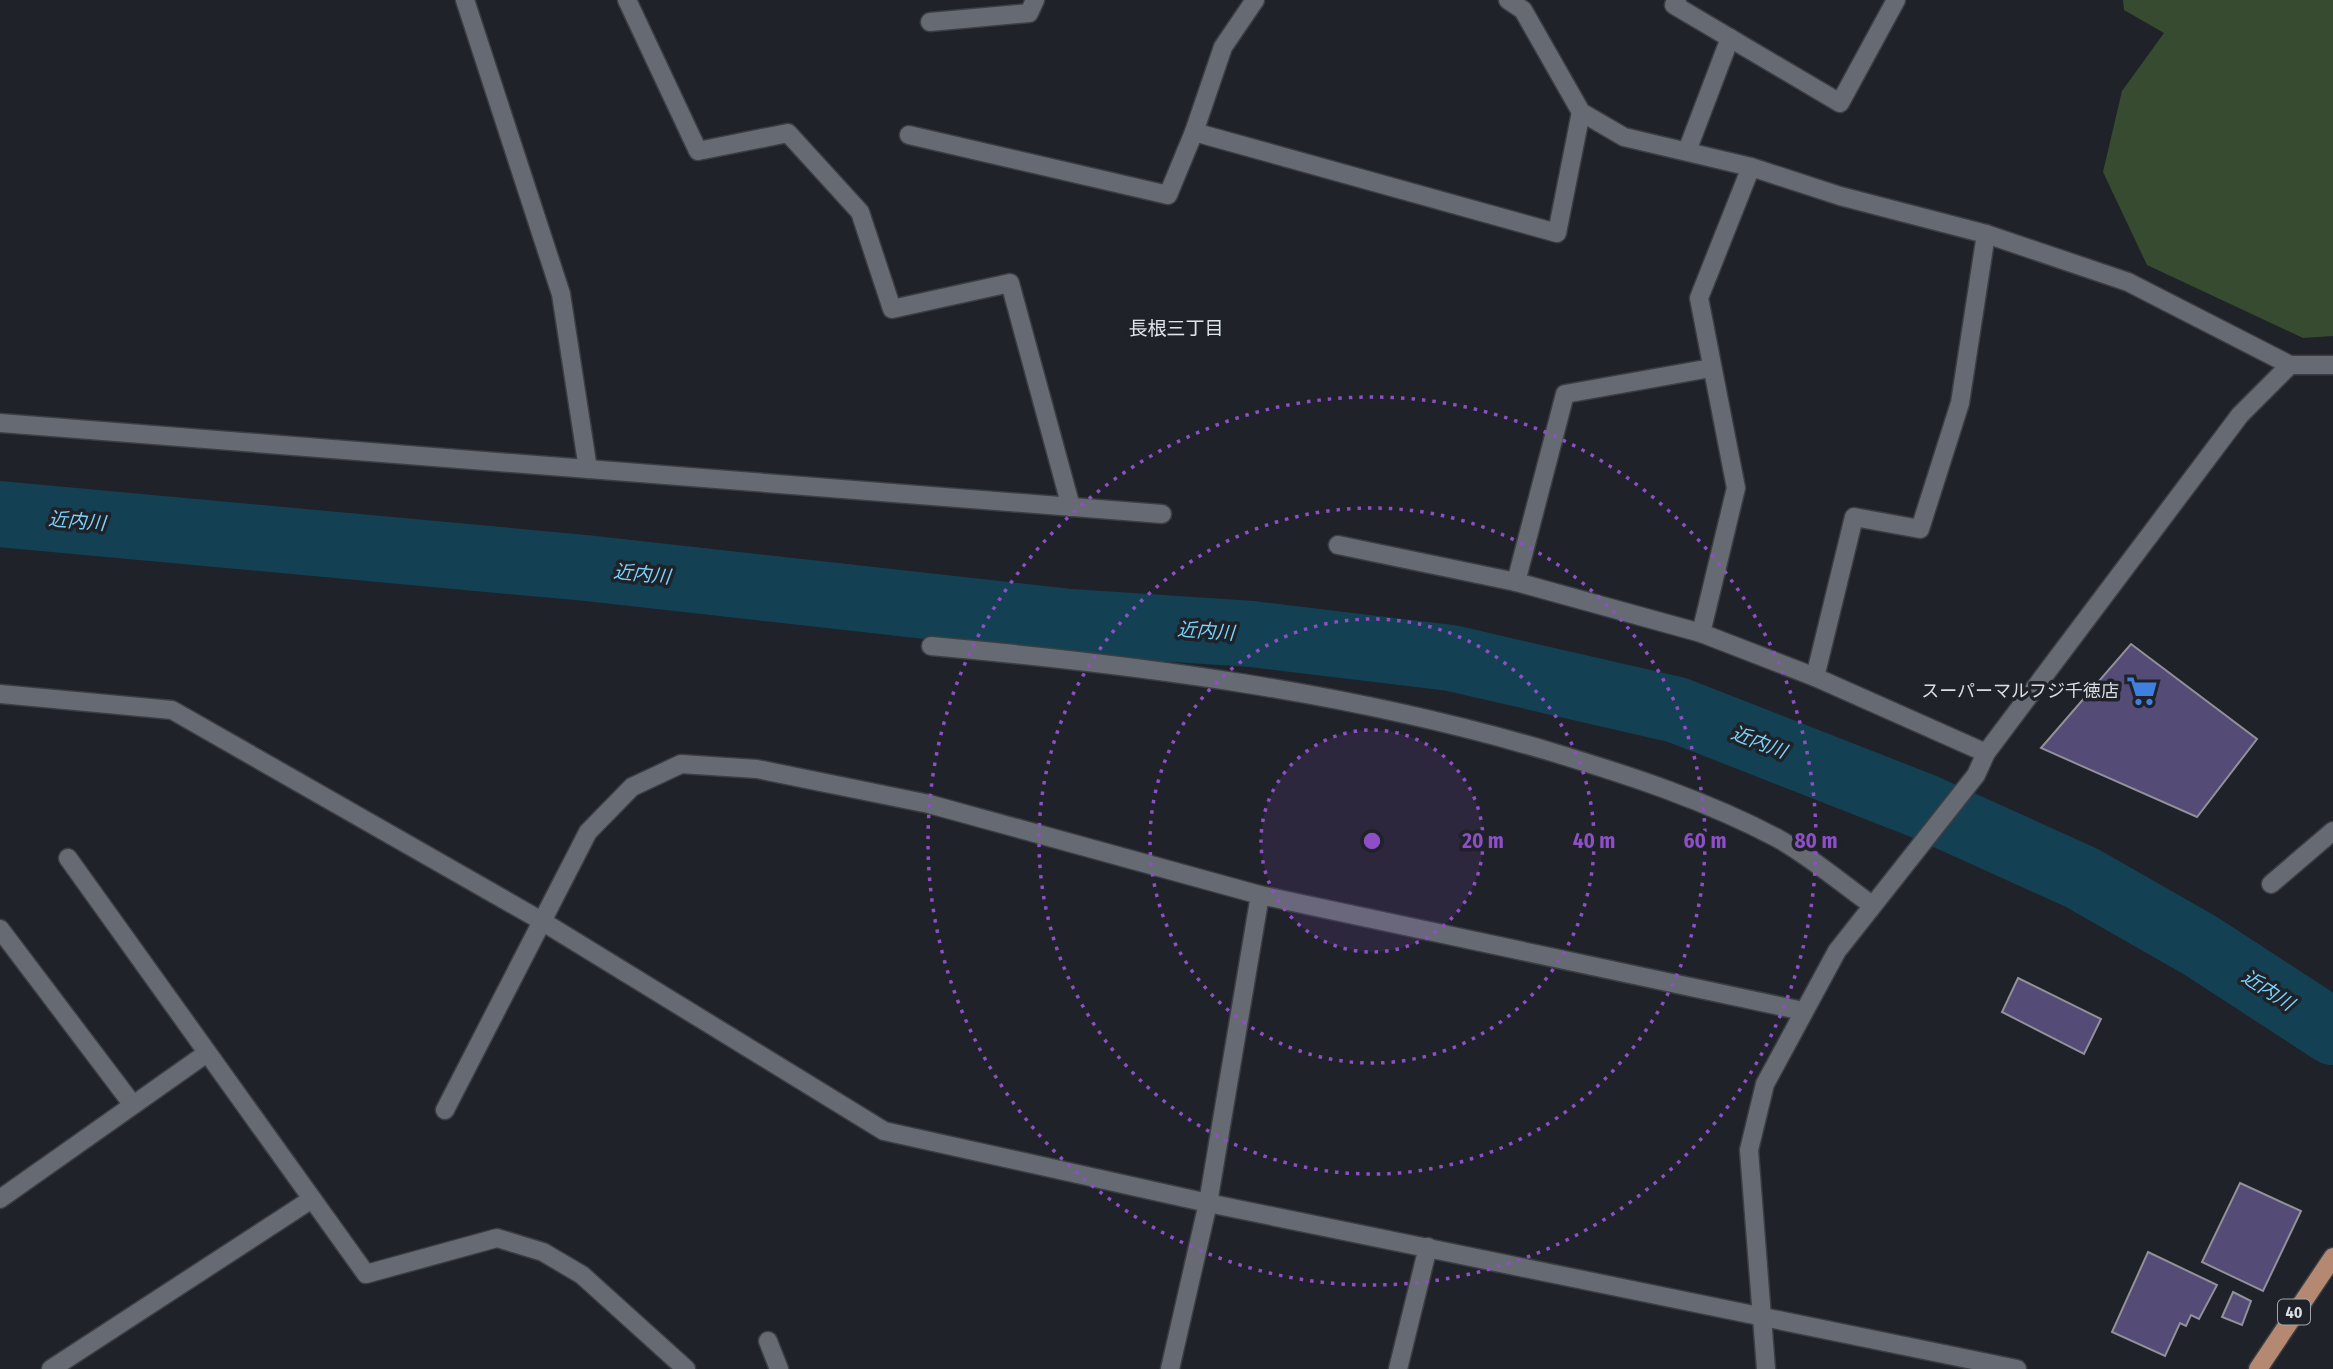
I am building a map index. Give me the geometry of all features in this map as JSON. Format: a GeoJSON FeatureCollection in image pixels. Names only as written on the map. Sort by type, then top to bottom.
{"type":"FeatureCollection","features":[{"type":"Feature","properties":{"kind":"main road","name":"40"},"geometry":{"type":"LineString","coordinates":[[2258,1369],[2333,1258]]}},
{"type":"Feature","properties":{"kind":"street"},"geometry":{"type":"LineString","coordinates":[[465,0],[561,294],[588,469]]}},
{"type":"Feature","properties":{"kind":"street"},"geometry":{"type":"LineString","coordinates":[[627,0],[698,151],[788,133],[860,212],[892,309],[1010,283],[1071,507]]}},
{"type":"Feature","properties":{"kind":"street"},"geometry":{"type":"LineString","coordinates":[[930,22],[1029,13],[1035,0]]}},
{"type":"Feature","properties":{"kind":"street"},"geometry":{"type":"LineString","coordinates":[[909,135],[1168,195],[1194,132],[1223,47],[1255,0]]}},
{"type":"Feature","properties":{"kind":"street"},"geometry":{"type":"LineString","coordinates":[[1677,0],[1674,5],[1840,103],[1896,0]]}},
{"type":"Feature","properties":{"kind":"street"},"geometry":{"type":"LineString","coordinates":[[1520,4],[1581,112],[1624,137],[1751,167],[1840,197],[1986,234],[2128,282],[2290,365],[2333,365]]}},
{"type":"Feature","properties":{"kind":"street"},"geometry":{"type":"LineString","coordinates":[[1687,151],[1730,38]]}},
{"type":"Feature","properties":{"kind":"street"},"geometry":{"type":"LineString","coordinates":[[1194,132],[1557,233],[1581,112]]}},
{"type":"Feature","properties":{"kind":"street"},"geometry":{"type":"LineString","coordinates":[[1701,633],[1736,488],[1699,298],[1751,167]]}},
{"type":"Feature","properties":{"kind":"street"},"geometry":{"type":"LineString","coordinates":[[1815,677],[1854,517],[1920,529],[1960,403],[1986,234]]}},
{"type":"Feature","properties":{"kind":"street"},"geometry":{"type":"LineString","coordinates":[[1766,1369],[1749,1150],[1765,1084],[1803,1011],[1837,951],[1976,775],[1986,753],[2240,415],[2290,365]]}},
{"type":"Feature","properties":{"kind":"street"},"geometry":{"type":"LineString","coordinates":[[1516,582],[1565,394],[1711,368]]}},
{"type":"Feature","properties":{"kind":"street"},"geometry":{"type":"LineString","coordinates":[[0,422],[1161,514]]}},
{"type":"Feature","properties":{"kind":"street"},"geometry":{"type":"LineString","coordinates":[[1338,545],[1516,582],[1701,633],[1815,677],[1986,753]]}},
{"type":"Feature","properties":{"kind":"street"},"geometry":{"type":"LineString","coordinates":[[931,646],[1078,659],[1306,693],[1469,727],[1648,781],[1778,839],[1872,905]]}},
{"type":"Feature","properties":{"kind":"street"},"geometry":{"type":"LineString","coordinates":[[0,694],[172,709],[540,920],[884,1131],[1208,1203],[2017,1369]]}},
{"type":"Feature","properties":{"kind":"street"},"geometry":{"type":"LineString","coordinates":[[445,1110],[540,920],[588,832],[632,787],[681,764],[757,769],[929,804],[1260,895],[1803,1011]]}},
{"type":"Feature","properties":{"kind":"street"},"geometry":{"type":"LineString","coordinates":[[2271,884],[2333,831]]}},
{"type":"Feature","properties":{"kind":"street"},"geometry":{"type":"LineString","coordinates":[[68,858],[366,1274],[497,1238],[543,1252],[582,1275],[686,1369]]}},
{"type":"Feature","properties":{"kind":"street"},"geometry":{"type":"LineString","coordinates":[[1170,1369],[1208,1203],[1260,895]]}},
{"type":"Feature","properties":{"kind":"street"},"geometry":{"type":"LineString","coordinates":[[0,929],[133,1105]]}},
{"type":"Feature","properties":{"kind":"street"},"geometry":{"type":"LineString","coordinates":[[0,1198],[207,1053]]}},
{"type":"Feature","properties":{"kind":"street"},"geometry":{"type":"LineString","coordinates":[[51,1369],[312,1199]]}},
{"type":"Feature","properties":{"kind":"street"},"geometry":{"type":"LineString","coordinates":[[1398,1369],[1428,1247]]}},
{"type":"Feature","properties":{"kind":"street"},"geometry":{"type":"LineString","coordinates":[[768,1341],[779,1369]]}},
{"type":"Feature","properties":{"kind":"green space"},"geometry":{"type":"Polygon","coordinates":[[[2123,0],[2333,0],[2333,336],[2303,338],[2147,265],[2103,172],[2122,91],[2164,33],[2124,10],[2123,0]]]}},
{"type":"Feature","properties":{"kind":"building","name":"スーパーマルフジ千徳店"},"geometry":{"type":"Polygon","coordinates":[[[2131,644],[2257,739],[2197,817],[2041,748],[2131,644]]]}},
{"type":"Feature","properties":{"kind":"building"},"geometry":{"type":"Polygon","coordinates":[[[2018,978],[2101,1019],[2084,1054],[2002,1012],[2018,978]]]}},
{"type":"Feature","properties":{"kind":"building"},"geometry":{"type":"Polygon","coordinates":[[[2240,1183],[2301,1211],[2263,1291],[2202,1262],[2240,1183]]]}},
{"type":"Feature","properties":{"kind":"building"},"geometry":{"type":"Polygon","coordinates":[[[2148,1252],[2217,1285],[2199,1319],[2191,1315],[2186,1326],[2180,1323],[2165,1356],[2112,1332],[2148,1252]]]}},
{"type":"Feature","properties":{"kind":"building"},"geometry":{"type":"Polygon","coordinates":[[[2233,1292],[2251,1301],[2242,1325],[2222,1317],[2233,1292]]]}},
{"type":"Feature","properties":{"kind":"waterway","name":"近内川"},"geometry":{"type":"LineString","coordinates":[[0,514],[586,568],[1070,622],[1252,634],[1451,658],[1677,710],[1925,807],[2082,878],[2201,946],[2333,1032]]}},
{"type":"Feature","properties":{"kind":"place","name":"スーパーマルフジ千徳店"},"geometry":{"type":"Point","coordinates":[2142,691]}},
{"type":"Feature","properties":{"kind":"district","name":"長根三丁目"},"geometry":{"type":"Point","coordinates":[1176,328]}}]}
